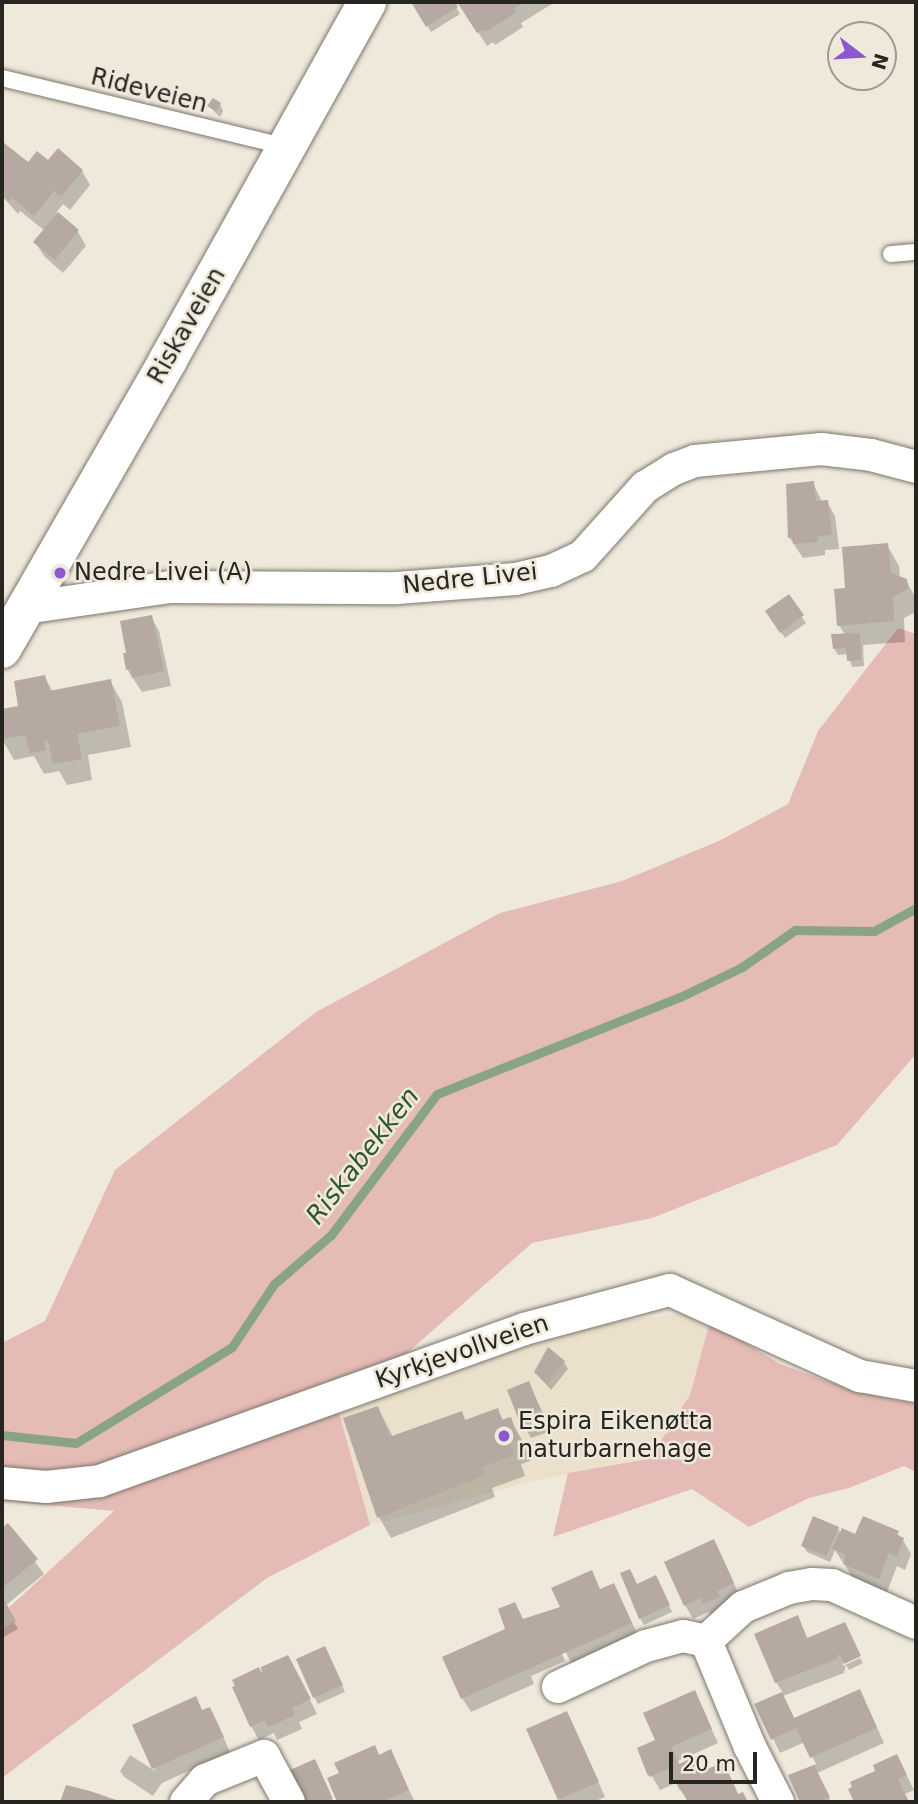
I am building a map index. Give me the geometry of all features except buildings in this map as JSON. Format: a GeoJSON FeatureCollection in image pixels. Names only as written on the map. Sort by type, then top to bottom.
{"type":"FeatureCollection","features":[{"type":"Feature","properties":{"kind":"main road","name":"Riskaveien"},"geometry":{"type":"LineString","coordinates":[[2,649],[13,608],[287,147],[368,2]]}},
{"type":"Feature","properties":{"kind":"street","name":"Nedre Livei"},"geometry":{"type":"LineString","coordinates":[[13,608],[170,587],[397,587],[516,579],[551,571],[583,556],[645,487],[695,461],[821,449],[871,455],[916,467]]}},
{"type":"Feature","properties":{"kind":"street","name":"Kyrkjevollveien"},"geometry":{"type":"LineString","coordinates":[[2,1483],[46,1487],[100,1480],[524,1329],[670,1290],[860,1376],[916,1386]]}},
{"type":"Feature","properties":{"kind":"street"},"geometry":{"type":"LineString","coordinates":[[706,1641],[743,1606],[789,1588],[812,1584],[832,1585],[916,1623]]}},
{"type":"Feature","properties":{"kind":"street"},"geometry":{"type":"LineString","coordinates":[[558,1687],[646,1646],[683,1636],[706,1641]]}},
{"type":"Feature","properties":{"kind":"street"},"geometry":{"type":"LineString","coordinates":[[706,1641],[750,1747],[778,1802]]}},
{"type":"Feature","properties":{"kind":"street"},"geometry":{"type":"LineString","coordinates":[[186,1802],[205,1780],[264,1756],[289,1802]]}},
{"type":"Feature","properties":{"kind":"lane","name":"Rideveien"},"geometry":{"type":"LineString","coordinates":[[2,78],[287,147]]}},
{"type":"Feature","properties":{"kind":"lane"},"geometry":{"type":"LineString","coordinates":[[891,254],[916,252]]}},
{"type":"Feature","properties":{"kind":"shaded area"},"geometry":{"type":"Polygon","coordinates":[[[898,628],[916,634],[916,1054],[837,1145],[652,1218],[532,1243],[339,1413],[370,1525],[267,1578],[2,1778],[2,1614],[114,1511],[2,1501],[2,1343],[45,1321],[115,1170],[316,1012],[500,913],[622,881],[719,841],[788,804],[818,731],[898,628]]]}},
{"type":"Feature","properties":{"kind":"shaded area","name":"Espira Eikenøtta naturbarnehage"},"geometry":{"type":"Polygon","coordinates":[[[679,1314],[710,1321],[690,1395],[648,1459],[533,1481],[370,1525],[338,1413],[583,1326],[679,1314]]]}},
{"type":"Feature","properties":{"kind":"shaded area"},"geometry":{"type":"Polygon","coordinates":[[[710,1321],[780,1364],[857,1392],[916,1404],[916,1472],[904,1466],[849,1488],[809,1498],[749,1527],[692,1489],[553,1537],[568,1473],[649,1459],[690,1395],[710,1321]]]}},
{"type":"Feature","properties":{"kind":"waterway","name":"Riskabekken"},"geometry":{"type":"LineString","coordinates":[[2,1435],[76,1443],[232,1347],[274,1284],[331,1235],[437,1094],[680,997],[742,967],[795,930],[874,931],[916,908]]}},
{"type":"Feature","properties":{"kind":"place","name":"Nedre Livei (A)"},"geometry":{"type":"Point","coordinates":[60,573]}},
{"type":"Feature","properties":{"kind":"place","name":"Espira Eikenøtta naturbarnehage"},"geometry":{"type":"Point","coordinates":[504,1436]}}]}
